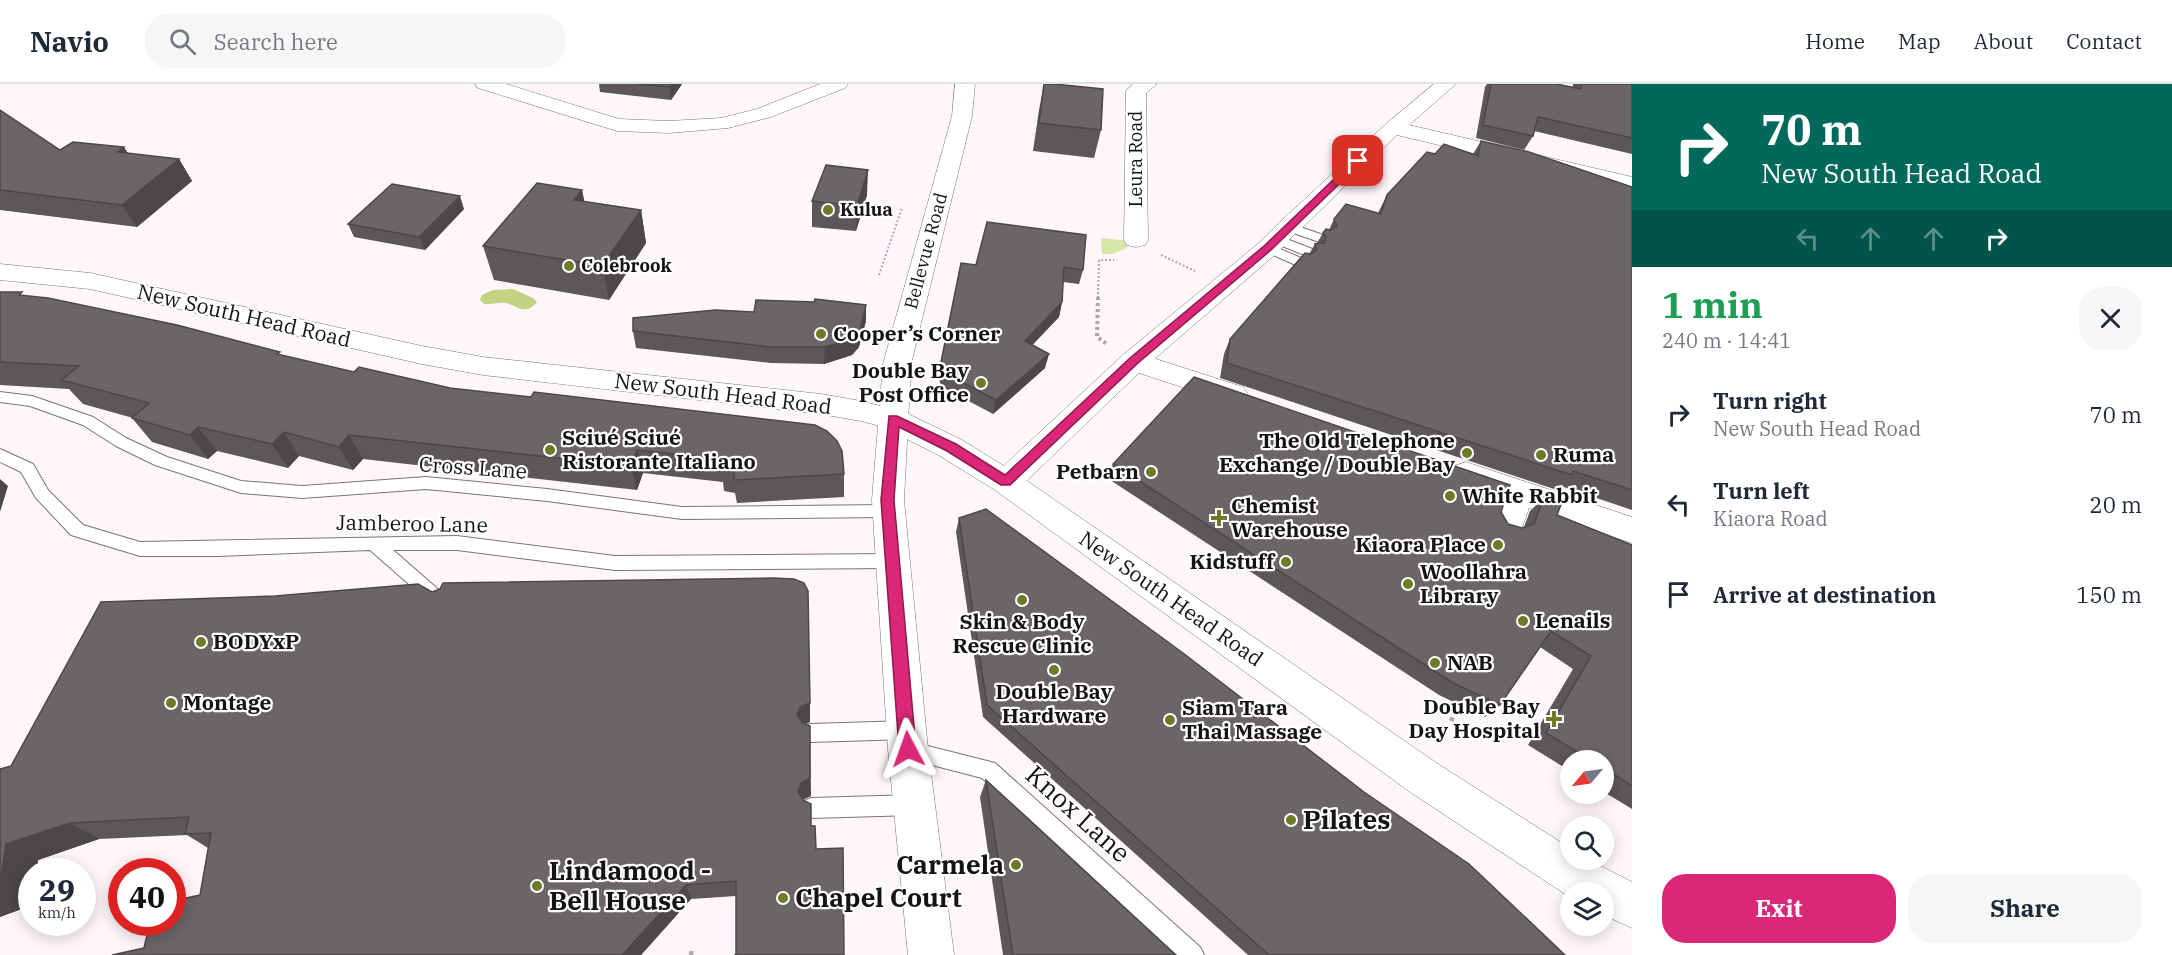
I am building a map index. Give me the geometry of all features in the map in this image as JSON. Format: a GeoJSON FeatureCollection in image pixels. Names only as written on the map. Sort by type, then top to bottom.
{"type":"FeatureCollection","features":[{"type":"Feature","properties":{"kind":"street"},"geometry":{"type":"LineString","coordinates":[[485,84],[617,125],[669,127],[721,124],[764,113],[838,84]]}},
{"type":"Feature","properties":{"kind":"street","name":"Bellevue Road"},"geometry":{"type":"LineString","coordinates":[[931,955],[907,740],[888,500],[897,364],[962,116],[965,84]]}},
{"type":"Feature","properties":{"kind":"street","name":"Leura Road"},"geometry":{"type":"LineString","coordinates":[[1136,240],[1136,91],[1147,84]]}},
{"type":"Feature","properties":{"kind":"street"},"geometry":{"type":"LineString","coordinates":[[1006,482],[1134,361],[1278,238],[1431,90]]}},
{"type":"Feature","properties":{"kind":"street"},"geometry":{"type":"LineString","coordinates":[[1393,128],[1632,184]]}},
{"type":"Feature","properties":{"kind":"street","name":"New South Head Road"},"geometry":{"type":"LineString","coordinates":[[0,272],[90,281],[388,348],[463,362],[821,404],[893,419],[951,448],[1006,482],[1424,778],[1577,877],[1632,906]]}},
{"type":"Feature","properties":{"kind":"street"},"geometry":{"type":"LineString","coordinates":[[1134,361],[1260,404]]}},
{"type":"Feature","properties":{"kind":"street"},"geometry":{"type":"LineString","coordinates":[[1439,465],[1632,530]]}},
{"type":"Feature","properties":{"kind":"street"},"geometry":{"type":"LineString","coordinates":[[1507,527],[1518,492]]}},
{"type":"Feature","properties":{"kind":"lane"},"geometry":{"type":"LineString","coordinates":[[1278,238],[1322,239]]}},
{"type":"Feature","properties":{"kind":"lane"},"geometry":{"type":"LineString","coordinates":[[1278,238],[1306,258]]}},
{"type":"Feature","properties":{"kind":"lane","name":"Cross Lane"},"geometry":{"type":"LineString","coordinates":[[0,398],[32,401],[88,421],[121,442],[160,461],[241,487],[302,492],[426,483],[547,495],[682,513],[889,511]]}},
{"type":"Feature","properties":{"kind":"lane","name":"Jamberoo Lane"},"geometry":{"type":"LineString","coordinates":[[0,455],[27,468],[42,494],[77,530],[140,549],[457,543],[615,563],[893,561]]}},
{"type":"Feature","properties":{"kind":"lane"},"geometry":{"type":"LineString","coordinates":[[374,544],[444,604]]}},
{"type":"Feature","properties":{"kind":"lane","name":"Knox Lane"},"geometry":{"type":"LineString","coordinates":[[810,733],[907,740],[988,770],[1192,955]]}},
{"type":"Feature","properties":{"kind":"lane"},"geometry":{"type":"LineString","coordinates":[[811,808],[914,805]]}},
{"type":"Feature","properties":{"kind":"path"},"geometry":{"type":"LineString","coordinates":[[1134,361],[1097,338],[1100,260],[1118,260],[1129,256],[1136,250],[1136,240],[1143,241],[1143,247],[1176,262]]}},
{"type":"Feature","properties":{"kind":"path"},"geometry":{"type":"LineString","coordinates":[[879,275],[889,248]]}},
{"type":"Feature","properties":{"kind":"path"},"geometry":{"type":"LineString","coordinates":[[1451,721],[1459,705]]}},
{"type":"Feature","properties":{"kind":"shaded area"},"geometry":{"type":"Polygon","coordinates":[[[1101,238],[1129,241],[1128,247],[1113,254],[1102,254],[1101,238]]]}},
{"type":"Feature","properties":{"kind":"shaded area"},"geometry":{"type":"Polygon","coordinates":[[[513,289],[537,302],[529,309],[521,309],[505,303],[484,304],[480,300],[482,295],[493,290],[513,289]]]}},
{"type":"Feature","properties":{"kind":"building"},"geometry":{"type":"Polygon","coordinates":[[[637,84],[672,84],[670,87],[637,84]]]}},
{"type":"Feature","properties":{"kind":"building"},"geometry":{"type":"Polygon","coordinates":[[[1044,84],[1103,89],[1101,130],[1039,123],[1044,84]]]}},
{"type":"Feature","properties":{"kind":"building"},"geometry":{"type":"Polygon","coordinates":[[[1491,84],[1556,84],[1581,89],[1581,84],[1632,84],[1632,138],[1538,117],[1533,136],[1483,125],[1491,84]]]}},
{"type":"Feature","properties":{"kind":"building"},"geometry":{"type":"Polygon","coordinates":[[[0,110],[60,150],[73,142],[124,147],[118,152],[179,159],[122,205],[0,190],[0,110]]]}},
{"type":"Feature","properties":{"kind":"building"},"geometry":{"type":"Polygon","coordinates":[[[1481,141],[1529,152],[1632,187],[1632,490],[1573,471],[1572,475],[1227,363],[1230,339],[1305,253],[1311,254],[1317,250],[1315,244],[1324,243],[1326,237],[1323,233],[1326,229],[1331,230],[1337,226],[1334,219],[1346,204],[1381,214],[1387,195],[1427,152],[1435,154],[1444,144],[1478,156],[1481,141]]]}},
{"type":"Feature","properties":{"kind":"building"},"geometry":{"type":"Polygon","coordinates":[[[826,165],[868,170],[857,206],[812,201],[826,165]]]}},
{"type":"Feature","properties":{"kind":"building"},"geometry":{"type":"Polygon","coordinates":[[[537,183],[582,190],[574,200],[641,210],[602,266],[483,246],[537,183]]]}},
{"type":"Feature","properties":{"kind":"building"},"geometry":{"type":"Polygon","coordinates":[[[392,184],[460,196],[419,237],[348,224],[392,184]]]}},
{"type":"Feature","properties":{"kind":"building"},"geometry":{"type":"Polygon","coordinates":[[[987,222],[1086,235],[1083,270],[1064,267],[1062,302],[1025,341],[1049,354],[996,400],[948,375],[941,362],[961,263],[976,265],[987,222]]]}},
{"type":"Feature","properties":{"kind":"building"},"geometry":{"type":"Polygon","coordinates":[[[0,292],[22,292],[19,295],[48,298],[177,325],[280,352],[277,354],[354,372],[359,367],[450,388],[531,397],[534,392],[815,425],[827,431],[837,441],[842,451],[844,474],[734,480],[734,470],[721,468],[723,459],[637,450],[631,466],[349,435],[339,447],[284,432],[272,444],[198,427],[190,435],[132,418],[149,403],[61,380],[79,366],[0,362],[0,292]]]}},
{"type":"Feature","properties":{"kind":"building"},"geometry":{"type":"Polygon","coordinates":[[[815,299],[866,305],[860,330],[853,339],[825,347],[770,347],[633,331],[633,318],[715,310],[754,312],[756,300],[814,302],[815,299]]]}},
{"type":"Feature","properties":{"kind":"building"},"geometry":{"type":"Polygon","coordinates":[[[1194,377],[1510,485],[1501,512],[1508,524],[1522,528],[1534,524],[1544,497],[1562,502],[1557,515],[1632,545],[1632,786],[1614,774],[1614,750],[1574,750],[1546,733],[1591,656],[1551,631],[1500,705],[1453,683],[1113,464],[1194,377]]]}},
{"type":"Feature","properties":{"kind":"building"},"geometry":{"type":"Polygon","coordinates":[[[986,509],[1183,653],[1364,792],[1469,864],[1565,955],[1269,955],[987,705],[959,518],[986,509]]]}},
{"type":"Feature","properties":{"kind":"building"},"geometry":{"type":"Polygon","coordinates":[[[794,579],[804,583],[808,591],[810,703],[800,707],[797,715],[802,722],[810,726],[810,778],[801,783],[798,792],[803,800],[811,804],[811,826],[815,826],[816,849],[843,848],[844,955],[736,955],[736,881],[686,885],[622,955],[112,955],[144,948],[147,936],[186,936],[186,898],[200,895],[211,833],[185,834],[189,817],[70,823],[6,844],[0,885],[0,769],[11,766],[101,602],[275,596],[418,584],[432,592],[440,589],[443,583],[794,579]]]}},
{"type":"Feature","properties":{"kind":"building"},"geometry":{"type":"Polygon","coordinates":[[[986,780],[1176,955],[1013,955],[986,780]]]}},
{"type":"Feature","properties":{"kind":"place","name":"Kulua"},"geometry":{"type":"Point","coordinates":[828,210]}},
{"type":"Feature","properties":{"kind":"place","name":"Colebrook"},"geometry":{"type":"Point","coordinates":[569,266]}},
{"type":"Feature","properties":{"kind":"place","name":"Cooper’s Corner"},"geometry":{"type":"Point","coordinates":[821,334]}},
{"type":"Feature","properties":{"kind":"place","name":"Double Bay Post Office"},"geometry":{"type":"Point","coordinates":[981,383]}},
{"type":"Feature","properties":{"kind":"place","name":"Sciué Sciué Ristorante Italiano"},"geometry":{"type":"Point","coordinates":[550,450]}},
{"type":"Feature","properties":{"kind":"place","name":"The Old Telephone Exchange / Double Bay"},"geometry":{"type":"Point","coordinates":[1467,453]}},
{"type":"Feature","properties":{"kind":"place","name":"Ruma"},"geometry":{"type":"Point","coordinates":[1541,455]}},
{"type":"Feature","properties":{"kind":"place","name":"Petbarn"},"geometry":{"type":"Point","coordinates":[1151,472]}},
{"type":"Feature","properties":{"kind":"place","name":"White Rabbit"},"geometry":{"type":"Point","coordinates":[1450,496]}},
{"type":"Feature","properties":{"kind":"place","name":"Chemist Warehouse"},"geometry":{"type":"Point","coordinates":[1219,518]}},
{"type":"Feature","properties":{"kind":"place","name":"Kiaora Place"},"geometry":{"type":"Point","coordinates":[1498,545]}},
{"type":"Feature","properties":{"kind":"place","name":"Kidstuff"},"geometry":{"type":"Point","coordinates":[1286,562]}},
{"type":"Feature","properties":{"kind":"place","name":"Woollahra Library"},"geometry":{"type":"Point","coordinates":[1408,584]}},
{"type":"Feature","properties":{"kind":"place","name":"Skin & Body Rescue Clinic"},"geometry":{"type":"Point","coordinates":[1022,600]}},
{"type":"Feature","properties":{"kind":"place","name":"Lenails"},"geometry":{"type":"Point","coordinates":[1523,621]}},
{"type":"Feature","properties":{"kind":"place","name":"BODYxP"},"geometry":{"type":"Point","coordinates":[201,642]}},
{"type":"Feature","properties":{"kind":"place","name":"NAB"},"geometry":{"type":"Point","coordinates":[1435,663]}},
{"type":"Feature","properties":{"kind":"place","name":"Double Bay Hardware"},"geometry":{"type":"Point","coordinates":[1054,670]}},
{"type":"Feature","properties":{"kind":"place","name":"Montage"},"geometry":{"type":"Point","coordinates":[171,703]}},
{"type":"Feature","properties":{"kind":"place","name":"Double Bay Day Hospital"},"geometry":{"type":"Point","coordinates":[1554,719]}},
{"type":"Feature","properties":{"kind":"place","name":"Siam Tara Thai Massage"},"geometry":{"type":"Point","coordinates":[1170,720]}},
{"type":"Feature","properties":{"kind":"place","name":"Pilates"},"geometry":{"type":"Point","coordinates":[1291,820]}},
{"type":"Feature","properties":{"kind":"place","name":"Carmela"},"geometry":{"type":"Point","coordinates":[1016,865]}},
{"type":"Feature","properties":{"kind":"place","name":"Lindamood - Bell House"},"geometry":{"type":"Point","coordinates":[537,886]}},
{"type":"Feature","properties":{"kind":"place","name":"Chapel Court"},"geometry":{"type":"Point","coordinates":[783,898]}},
{"type":"Feature","properties":{"kind":"route"},"geometry":{"type":"LineString","coordinates":[[908,749],[888,500],[893,419],[951,448],[1006,482],[1134,361],[1268,248],[1358,161]]}}]}
